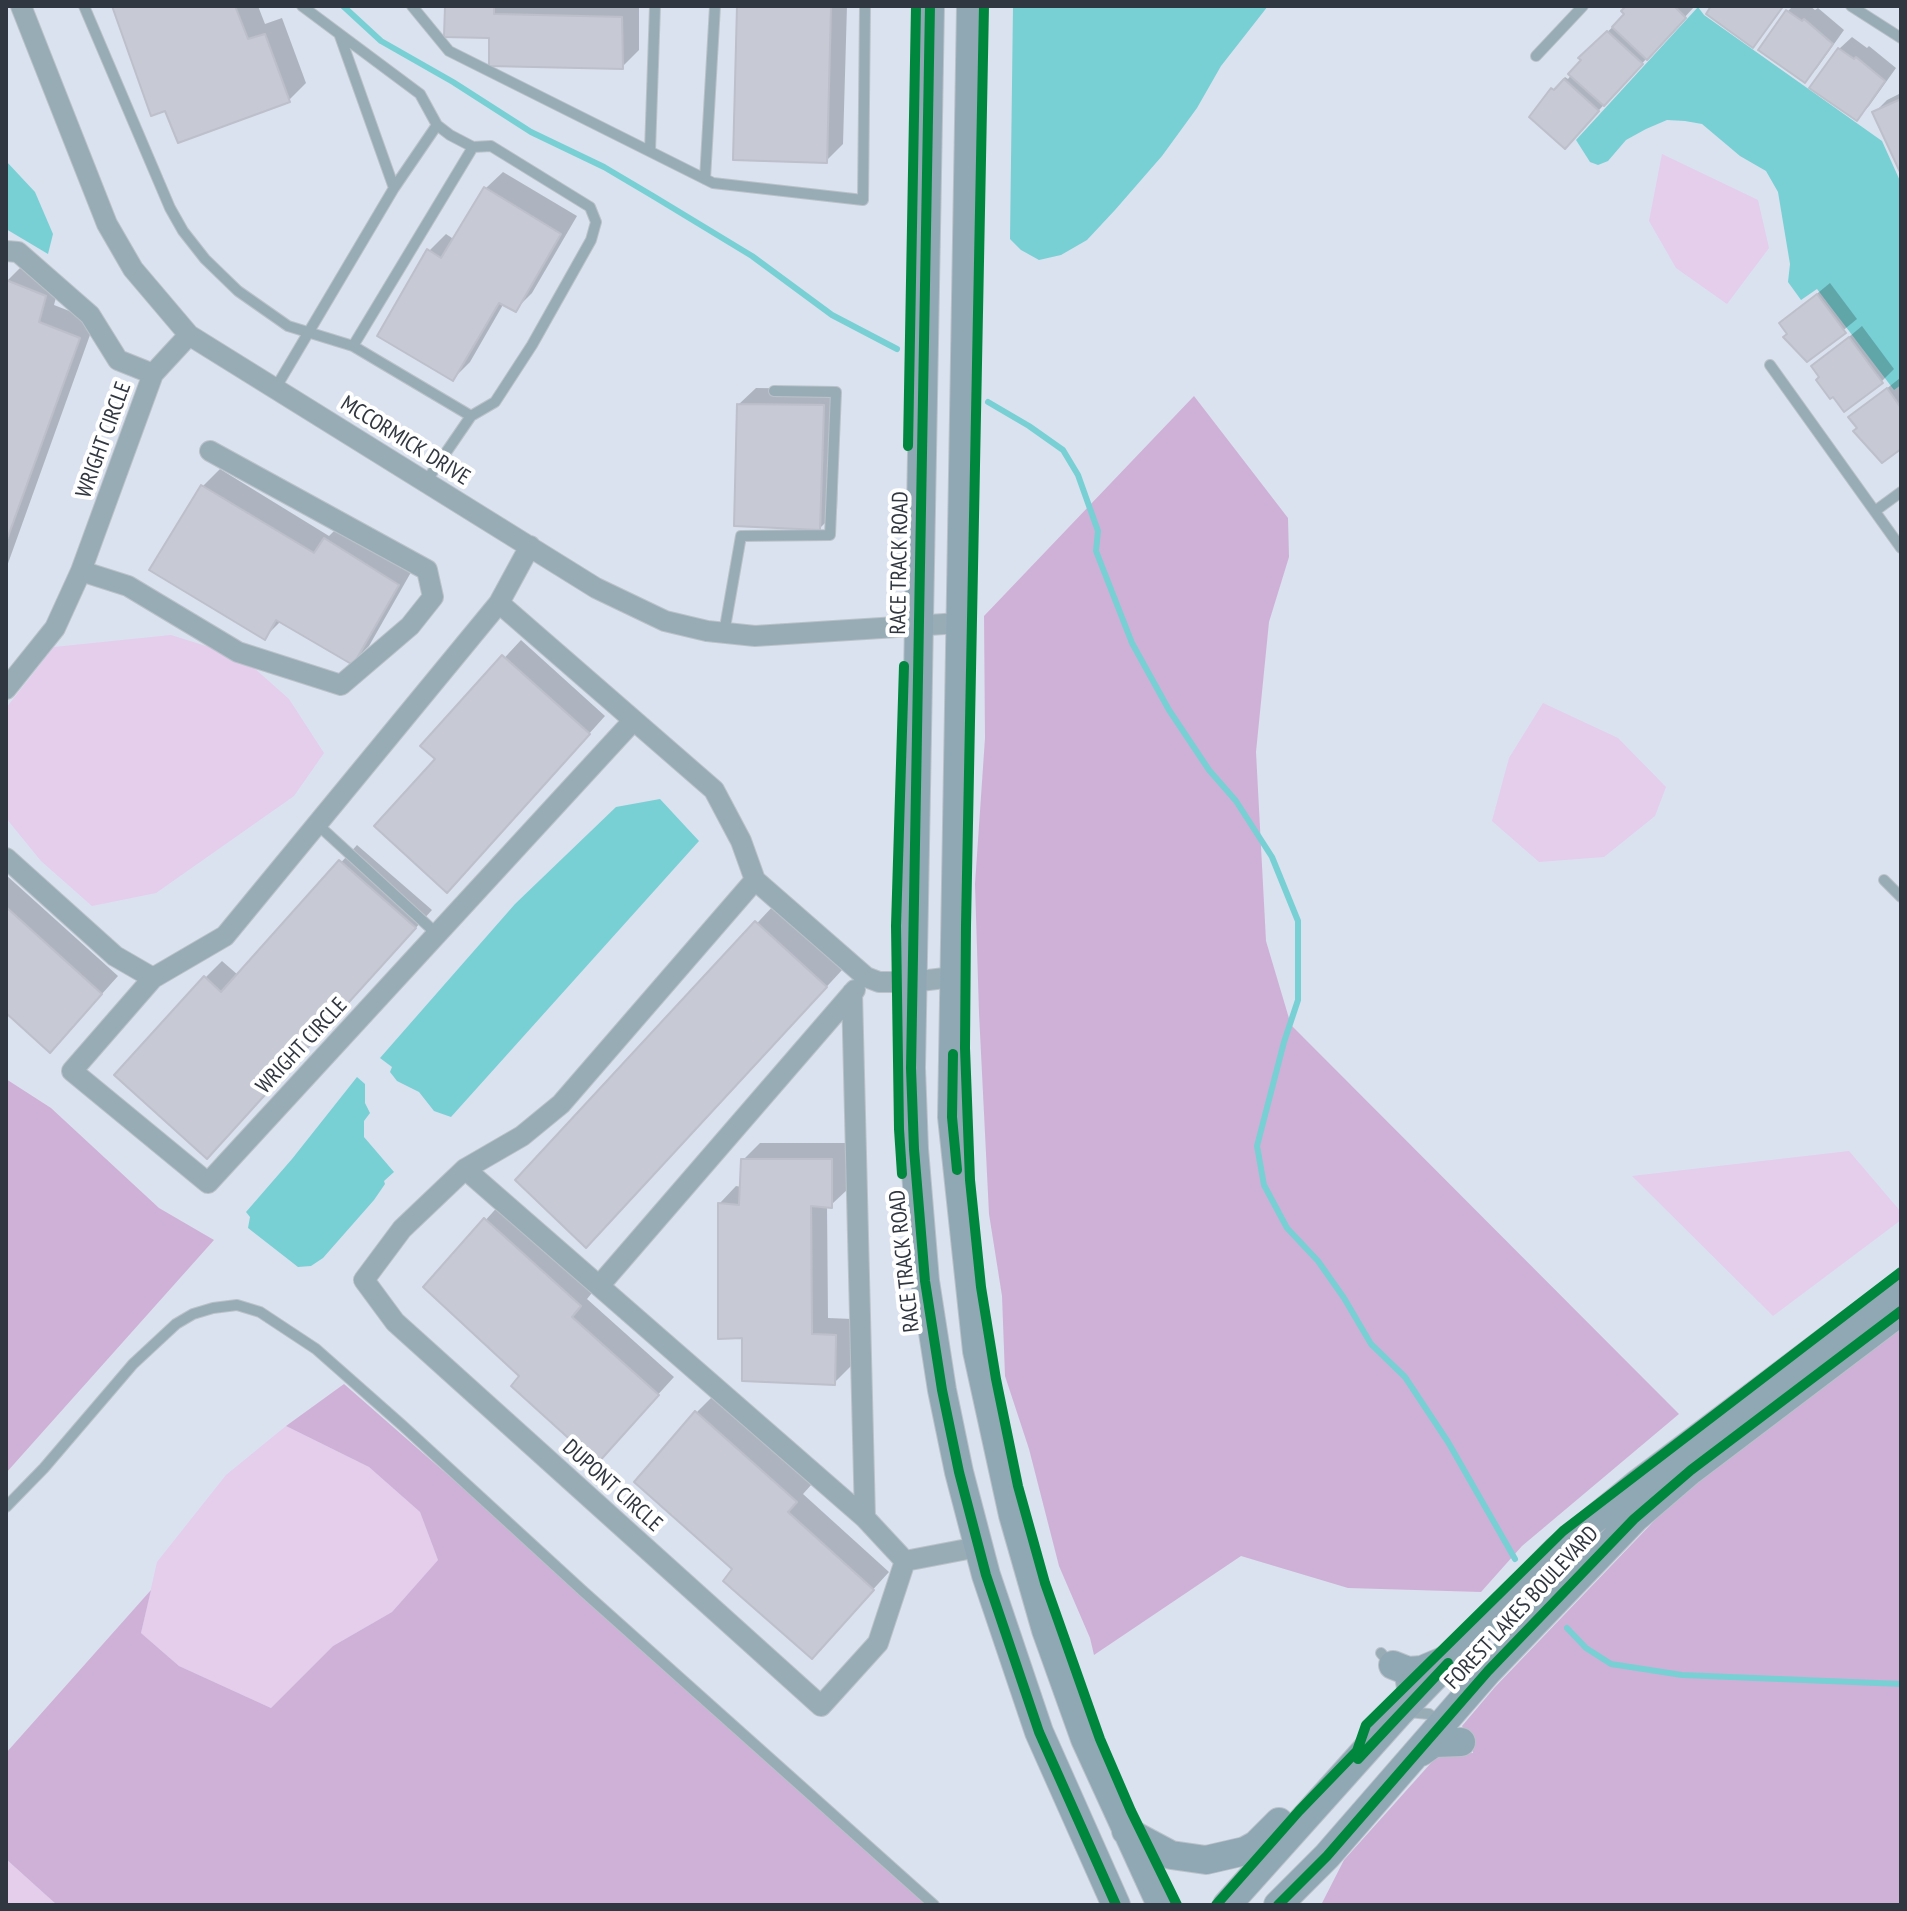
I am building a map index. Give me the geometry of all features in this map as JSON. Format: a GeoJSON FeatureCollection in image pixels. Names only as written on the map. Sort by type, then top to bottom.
{"type":"FeatureCollection","features":[{"type":"Feature","properties":{"kind":"main road","name":"RACE TRACK ROAD"},"geometry":{"type":"LineString","coordinates":[[930,6],[912,982],[914,1149],[925,1281],[942,1390],[978,1547],[1039,1732],[1116,1905]]}},
{"type":"Feature","properties":{"kind":"main road"},"geometry":{"type":"LineString","coordinates":[[971,6],[952,1117],[977,1351],[1013,1515],[1046,1630],[1085,1739],[1161,1905]]}},
{"type":"Feature","properties":{"kind":"main road","name":"FOREST LAKES BOULEVARD"},"geometry":{"type":"LineString","coordinates":[[1227,1905],[1400,1712],[1557,1550],[1636,1485],[1901,1285]]}},
{"type":"Feature","properties":{"kind":"main road","name":"FOREST LAKES BOULEVARD"},"geometry":{"type":"LineString","coordinates":[[1278,1905],[1327,1856],[1417,1754],[1456,1734],[1551,1604],[1634,1519],[1691,1470],[1901,1311]]}},
{"type":"Feature","properties":{"kind":"main road"},"geometry":{"type":"LineString","coordinates":[[1456,1734],[1452,1690],[1548,1582],[1576,1534]]}},
{"type":"Feature","properties":{"kind":"main road"},"geometry":{"type":"LineString","coordinates":[[1387,1659],[1408,1671],[1422,1670],[1456,1654]]}},
{"type":"Feature","properties":{"kind":"main road"},"geometry":{"type":"LineString","coordinates":[[1126,1831],[1171,1855],[1186,1859],[1206,1860],[1245,1851],[1256,1845],[1353,1746],[1400,1712]]}},
{"type":"Feature","properties":{"kind":"main road"},"geometry":{"type":"LineString","coordinates":[[1301,1905],[1316,1883],[1327,1856]]}},
{"type":"Feature","properties":{"kind":"street","name":"MCCORMICK DRIVE"},"geometry":{"type":"LineString","coordinates":[[21,6],[107,224],[133,269],[189,335],[596,588],[665,621],[755,636],[960,623]]}},
{"type":"Feature","properties":{"kind":"street"},"geometry":{"type":"LineString","coordinates":[[6,251],[18,252],[90,315],[118,360],[153,374]]}},
{"type":"Feature","properties":{"kind":"street","name":"WRIGHT CIRCLE"},"geometry":{"type":"LineString","coordinates":[[6,689],[55,628],[81,571],[153,374],[189,335]]}},
{"type":"Feature","properties":{"kind":"street"},"geometry":{"type":"LineString","coordinates":[[81,571],[128,586],[238,652],[341,685],[410,626],[433,597],[427,570],[210,451]]}},
{"type":"Feature","properties":{"kind":"street","name":"WRIGHT CIRCLE"},"geometry":{"type":"LineString","coordinates":[[530,546],[499,603],[225,936],[153,978],[72,1071],[208,1183],[633,721]]}},
{"type":"Feature","properties":{"kind":"street"},"geometry":{"type":"LineString","coordinates":[[499,603],[714,790],[741,841],[755,880],[866,977],[879,982],[953,977]]}},
{"type":"Feature","properties":{"kind":"street"},"geometry":{"type":"LineString","coordinates":[[6,858],[115,956],[153,978]]}},
{"type":"Feature","properties":{"kind":"street","name":"DUPONT CIRCLE"},"geometry":{"type":"LineString","coordinates":[[755,880],[561,1104],[522,1136],[465,1169],[402,1229],[364,1280],[395,1322],[821,1706],[878,1643],[905,1561]]}},
{"type":"Feature","properties":{"kind":"street"},"geometry":{"type":"LineString","coordinates":[[599,1286],[866,977]]}},
{"type":"Feature","properties":{"kind":"street"},"geometry":{"type":"LineString","coordinates":[[852,993],[865,1518]]}},
{"type":"Feature","properties":{"kind":"street"},"geometry":{"type":"LineString","coordinates":[[465,1169],[865,1518],[905,1561],[978,1547]]}},
{"type":"Feature","properties":{"kind":"lane"},"geometry":{"type":"LineString","coordinates":[[84,6],[170,208],[205,259],[238,291],[288,326],[353,346],[471,416]]}},
{"type":"Feature","properties":{"kind":"lane"},"geometry":{"type":"LineString","coordinates":[[302,6],[420,94],[437,125],[473,147],[491,146],[590,207],[596,222],[591,240],[532,345],[495,402],[471,416],[425,483]]}},
{"type":"Feature","properties":{"kind":"lane"},"geometry":{"type":"LineString","coordinates":[[412,6],[449,51],[713,183],[863,200],[865,6]]}},
{"type":"Feature","properties":{"kind":"lane"},"geometry":{"type":"LineString","coordinates":[[650,151],[655,6]]}},
{"type":"Feature","properties":{"kind":"lane"},"geometry":{"type":"LineString","coordinates":[[705,179],[715,6]]}},
{"type":"Feature","properties":{"kind":"lane"},"geometry":{"type":"LineString","coordinates":[[1536,56],[1583,6]]}},
{"type":"Feature","properties":{"kind":"lane"},"geometry":{"type":"LineString","coordinates":[[1851,6],[1901,38]]}},
{"type":"Feature","properties":{"kind":"lane"},"geometry":{"type":"LineString","coordinates":[[340,36],[394,188]]}},
{"type":"Feature","properties":{"kind":"lane"},"geometry":{"type":"LineString","coordinates":[[275,389],[394,188],[437,125]]}},
{"type":"Feature","properties":{"kind":"lane"},"geometry":{"type":"LineString","coordinates":[[353,346],[473,147]]}},
{"type":"Feature","properties":{"kind":"lane"},"geometry":{"type":"LineString","coordinates":[[1770,365],[1901,548]]}},
{"type":"Feature","properties":{"kind":"lane"},"geometry":{"type":"LineString","coordinates":[[724,633],[741,536],[830,535],[836,392],[774,391]]}},
{"type":"Feature","properties":{"kind":"lane"},"geometry":{"type":"LineString","coordinates":[[1875,511],[1901,492]]}},
{"type":"Feature","properties":{"kind":"lane"},"geometry":{"type":"LineString","coordinates":[[317,824],[437,934]]}},
{"type":"Feature","properties":{"kind":"lane"},"geometry":{"type":"LineString","coordinates":[[1884,880],[1901,897]]}},
{"type":"Feature","properties":{"kind":"lane"},"geometry":{"type":"LineString","coordinates":[[6,1507],[44,1468],[133,1364],[176,1324],[193,1314],[213,1308],[237,1305],[260,1312],[306,1341],[402,1425],[934,1905]]}},
{"type":"Feature","properties":{"kind":"lane"},"geometry":{"type":"LineString","coordinates":[[1387,1659],[1400,1676],[1403,1688],[1400,1712],[1429,1714],[1456,1734]]}},
{"type":"Feature","properties":{"kind":"shaded area"},"geometry":{"type":"Polygon","coordinates":[[[1662,154],[1758,200],[1769,248],[1727,304],[1676,268],[1649,221],[1662,154]]]}},
{"type":"Feature","properties":{"kind":"shaded area"},"geometry":{"type":"Polygon","coordinates":[[[1194,396],[1288,518],[1289,557],[1269,622],[1256,752],[1266,941],[1291,1025],[1679,1414],[1522,1546],[1481,1592],[1348,1588],[1241,1556],[1094,1655],[1090,1638],[1059,1566],[1029,1449],[1005,1376],[1002,1296],[989,1214],[975,884],[985,738],[984,616],[1194,396]]]}},
{"type":"Feature","properties":{"kind":"shaded area"},"geometry":{"type":"Polygon","coordinates":[[[171,635],[209,647],[233,661],[254,668],[289,699],[324,753],[294,796],[156,893],[92,906],[41,861],[6,818],[6,708],[54,647],[171,635]]]}},
{"type":"Feature","properties":{"kind":"shaded area"},"geometry":{"type":"Polygon","coordinates":[[[1543,703],[1618,738],[1666,787],[1655,816],[1604,857],[1539,862],[1492,821],[1509,758],[1543,703]]]}},
{"type":"Feature","properties":{"kind":"shaded area"},"geometry":{"type":"Polygon","coordinates":[[[6,1079],[51,1108],[159,1208],[214,1240],[6,1473],[6,1079]]]}},
{"type":"Feature","properties":{"kind":"shaded area"},"geometry":{"type":"Polygon","coordinates":[[[1849,1151],[1901,1212],[1901,1220],[1773,1316],[1632,1176],[1849,1151]]]}},
{"type":"Feature","properties":{"kind":"shaded area"},"geometry":{"type":"Polygon","coordinates":[[[1901,1326],[1901,1905],[1321,1905],[1344,1860],[1439,1754],[1473,1753],[1471,1732],[1465,1731],[1462,1726],[1495,1687],[1679,1495],[1901,1326]]]}},
{"type":"Feature","properties":{"kind":"shaded area"},"geometry":{"type":"Polygon","coordinates":[[[344,1384],[939,1905],[57,1905],[6,1859],[6,1753],[151,1590],[141,1633],[179,1666],[271,1708],[333,1646],[392,1612],[438,1560],[420,1512],[369,1467],[286,1426],[344,1384]]]}},
{"type":"Feature","properties":{"kind":"shaded area"},"geometry":{"type":"Polygon","coordinates":[[[286,1426],[369,1467],[420,1512],[438,1560],[392,1612],[333,1646],[271,1708],[179,1666],[141,1633],[157,1562],[226,1475],[286,1426]]]}},
{"type":"Feature","properties":{"kind":"shaded area"},"geometry":{"type":"Polygon","coordinates":[[[6,1859],[57,1905],[6,1905],[6,1859]]]}},
{"type":"Feature","properties":{"kind":"water"},"geometry":{"type":"Polygon","coordinates":[[[1013,6],[1268,6],[1221,66],[1197,108],[1162,156],[1115,210],[1087,240],[1061,255],[1039,260],[1021,250],[1010,239],[1013,6]]]}},
{"type":"Feature","properties":{"kind":"water"},"geometry":{"type":"Polygon","coordinates":[[[1698,7],[1704,15],[1882,141],[1901,183],[1901,385],[1894,390],[1817,289],[1801,300],[1788,282],[1790,264],[1778,192],[1766,171],[1740,156],[1702,124],[1685,121],[1667,120],[1646,129],[1626,140],[1608,161],[1598,165],[1590,162],[1576,140],[1698,7]]]}},
{"type":"Feature","properties":{"kind":"water"},"geometry":{"type":"Polygon","coordinates":[[[6,161],[35,192],[53,234],[48,254],[6,229],[6,161]]]}},
{"type":"Feature","properties":{"kind":"water"},"geometry":{"type":"Polygon","coordinates":[[[660,799],[699,841],[451,1117],[434,1111],[419,1092],[397,1081],[390,1072],[392,1067],[380,1058],[515,904],[616,807],[660,799]]]}},
{"type":"Feature","properties":{"kind":"water"},"geometry":{"type":"Polygon","coordinates":[[[357,1077],[365,1084],[365,1103],[370,1113],[364,1121],[364,1137],[394,1172],[384,1181],[374,1200],[323,1258],[311,1266],[298,1267],[248,1228],[250,1217],[246,1212],[357,1077]]]}},
{"type":"Feature","properties":{"kind":"building"},"geometry":{"type":"Polygon","coordinates":[[[112,6],[235,6],[248,39],[265,34],[290,102],[178,143],[165,111],[151,116],[112,6]]]}},
{"type":"Feature","properties":{"kind":"building"},"geometry":{"type":"Polygon","coordinates":[[[445,6],[494,6],[494,14],[622,17],[623,69],[489,66],[489,38],[444,37],[445,6]]]}},
{"type":"Feature","properties":{"kind":"building"},"geometry":{"type":"Polygon","coordinates":[[[737,6],[831,6],[827,163],[733,160],[737,6]]]}},
{"type":"Feature","properties":{"kind":"building"},"geometry":{"type":"Polygon","coordinates":[[[1626,6],[1674,6],[1686,18],[1647,60],[1612,27],[1624,14],[1621,11],[1626,6]]]}},
{"type":"Feature","properties":{"kind":"building"},"geometry":{"type":"Polygon","coordinates":[[[1711,6],[1782,8],[1753,48],[1706,14],[1711,6]]]}},
{"type":"Feature","properties":{"kind":"building"},"geometry":{"type":"Polygon","coordinates":[[[1786,10],[1802,21],[1804,19],[1833,44],[1805,83],[1758,50],[1786,10]]]}},
{"type":"Feature","properties":{"kind":"building"},"geometry":{"type":"Polygon","coordinates":[[[1607,31],[1643,64],[1604,106],[1568,74],[1581,60],[1578,58],[1607,31]]]}},
{"type":"Feature","properties":{"kind":"building"},"geometry":{"type":"Polygon","coordinates":[[[1838,48],[1854,59],[1856,57],[1885,81],[1857,121],[1809,88],[1838,48]]]}},
{"type":"Feature","properties":{"kind":"building"},"geometry":{"type":"Polygon","coordinates":[[[1564,79],[1599,111],[1565,149],[1529,117],[1551,88],[1554,90],[1564,79]]]}},
{"type":"Feature","properties":{"kind":"building"},"geometry":{"type":"Polygon","coordinates":[[[1901,99],[1901,172],[1900,172],[1872,112],[1901,99]]]}},
{"type":"Feature","properties":{"kind":"building"},"geometry":{"type":"Polygon","coordinates":[[[484,187],[561,234],[516,312],[499,303],[453,381],[377,336],[427,249],[441,258],[484,187]]]}},
{"type":"Feature","properties":{"kind":"building"},"geometry":{"type":"Polygon","coordinates":[[[6,280],[46,296],[39,322],[80,338],[6,542],[6,280]]]}},
{"type":"Feature","properties":{"kind":"building"},"geometry":{"type":"Polygon","coordinates":[[[1817,294],[1846,333],[1807,362],[1783,337],[1787,334],[1779,323],[1817,294]]]}},
{"type":"Feature","properties":{"kind":"building"},"geometry":{"type":"Polygon","coordinates":[[[1849,337],[1883,383],[1844,412],[1816,380],[1819,377],[1811,366],[1849,337]]]}},
{"type":"Feature","properties":{"kind":"building"},"geometry":{"type":"Polygon","coordinates":[[[1887,388],[1901,408],[1901,449],[1882,463],[1853,431],[1857,428],[1848,417],[1887,388]]]}},
{"type":"Feature","properties":{"kind":"building"},"geometry":{"type":"Polygon","coordinates":[[[737,404],[824,405],[820,530],[734,526],[737,404]]]}},
{"type":"Feature","properties":{"kind":"building"},"geometry":{"type":"Polygon","coordinates":[[[201,485],[314,553],[324,538],[399,585],[353,665],[276,620],[265,640],[149,570],[201,485]]]}},
{"type":"Feature","properties":{"kind":"building"},"geometry":{"type":"Polygon","coordinates":[[[502,655],[590,734],[447,893],[374,826],[435,759],[420,746],[502,655]]]}},
{"type":"Feature","properties":{"kind":"building"},"geometry":{"type":"Polygon","coordinates":[[[339,860],[416,928],[207,1159],[114,1075],[204,976],[221,992],[339,860]]]}},
{"type":"Feature","properties":{"kind":"building"},"geometry":{"type":"Polygon","coordinates":[[[6,907],[102,994],[50,1053],[6,1013],[6,907]]]}},
{"type":"Feature","properties":{"kind":"building"},"geometry":{"type":"Polygon","coordinates":[[[755,921],[827,987],[586,1248],[515,1180],[755,921]]]}},
{"type":"Feature","properties":{"kind":"building"},"geometry":{"type":"Polygon","coordinates":[[[741,1159],[832,1159],[832,1208],[811,1206],[812,1334],[836,1335],[835,1385],[742,1381],[742,1338],[718,1339],[718,1203],[739,1205],[741,1159]]]}},
{"type":"Feature","properties":{"kind":"building"},"geometry":{"type":"Polygon","coordinates":[[[484,1218],[581,1306],[572,1317],[659,1395],[597,1464],[511,1386],[519,1376],[423,1287],[484,1218]]]}},
{"type":"Feature","properties":{"kind":"building"},"geometry":{"type":"Polygon","coordinates":[[[695,1411],[797,1502],[788,1512],[874,1590],[812,1659],[723,1581],[732,1569],[634,1482],[695,1411]]]}},
{"type":"Feature","properties":{"kind":"waterway"},"geometry":{"type":"LineString","coordinates":[[343,6],[381,41],[531,132],[604,167],[653,196],[752,256],[832,315],[897,349]]}},
{"type":"Feature","properties":{"kind":"waterway"},"geometry":{"type":"LineString","coordinates":[[988,402],[1063,450],[1078,475],[1098,531],[1096,551],[1132,643],[1169,710],[1209,770],[1236,801],[1272,857],[1298,921],[1298,1000],[1257,1146],[1264,1185],[1287,1228],[1318,1261],[1371,1344],[1405,1377],[1448,1442],[1515,1559]]}},
{"type":"Feature","properties":{"kind":"waterway"},"geometry":{"type":"LineString","coordinates":[[1567,1628],[1586,1648],[1611,1664],[1682,1675],[1901,1684]]}},
{"type":"Feature","properties":{"kind":"cycle path"},"geometry":{"type":"LineString","coordinates":[[908,446],[916,6]]}},
{"type":"Feature","properties":{"kind":"cycle path"},"geometry":{"type":"LineString","coordinates":[[930,6],[911,1068],[925,1281],[959,1472],[986,1575],[1039,1732],[1116,1905]]}},
{"type":"Feature","properties":{"kind":"cycle path"},"geometry":{"type":"LineString","coordinates":[[984,6],[966,925],[965,1048],[970,1180],[981,1287],[996,1379],[1018,1486],[1045,1583],[1100,1739],[1177,1905]]}},
{"type":"Feature","properties":{"kind":"cycle path"},"geometry":{"type":"LineString","coordinates":[[902,1174],[896,926],[904,666]]}},
{"type":"Feature","properties":{"kind":"cycle path"},"geometry":{"type":"LineString","coordinates":[[953,1054],[952,1117],[957,1170]]}},
{"type":"Feature","properties":{"kind":"cycle path"},"geometry":{"type":"LineString","coordinates":[[1216,1905],[1357,1751],[1366,1725],[1563,1531],[1901,1272]]}},
{"type":"Feature","properties":{"kind":"cycle path"},"geometry":{"type":"LineString","coordinates":[[1278,1905],[1327,1856],[1488,1671],[1634,1519],[1691,1470],[1901,1311]]}},
{"type":"Feature","properties":{"kind":"cycle path"},"geometry":{"type":"LineString","coordinates":[[1358,1759],[1448,1663]]}}]}
